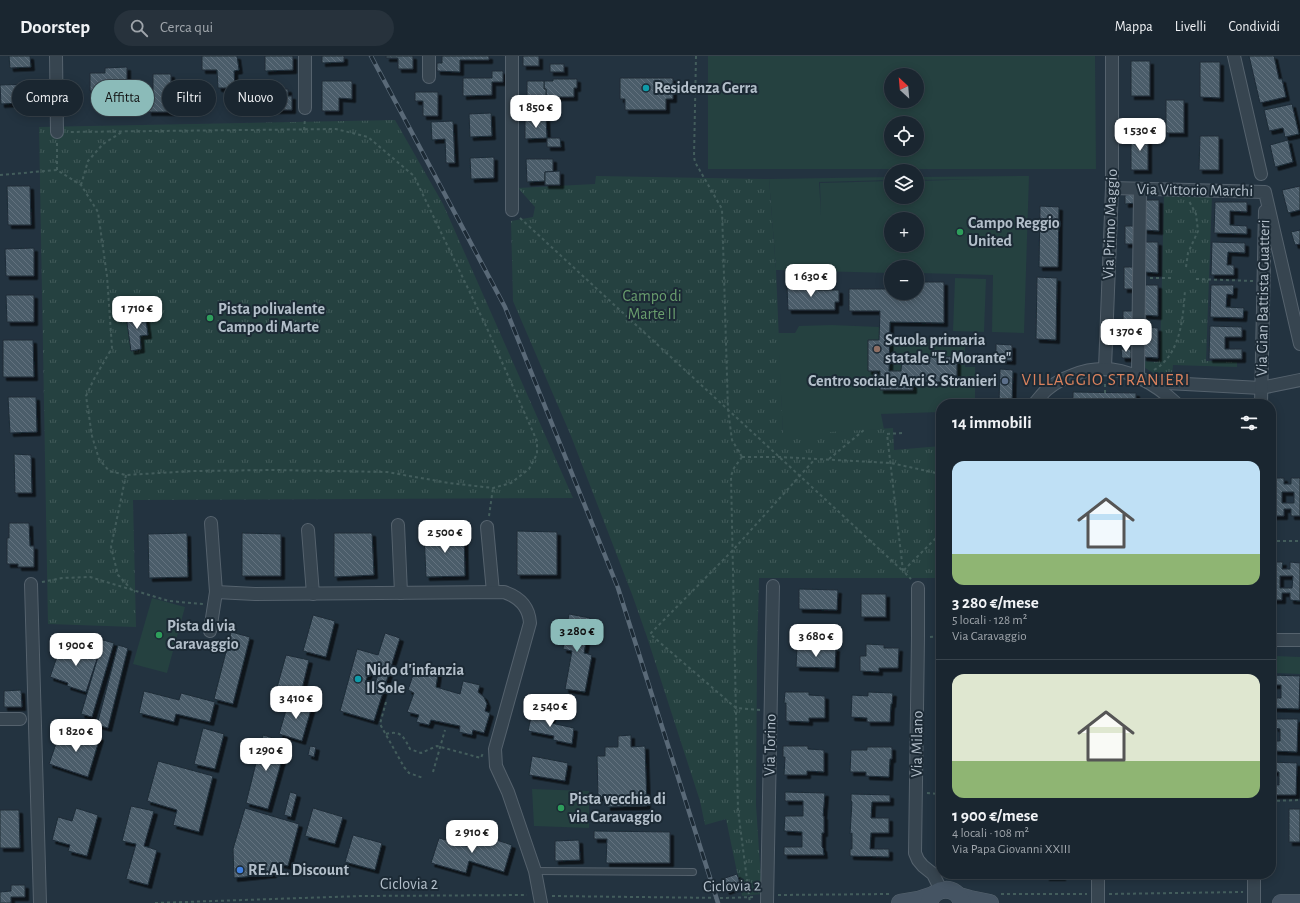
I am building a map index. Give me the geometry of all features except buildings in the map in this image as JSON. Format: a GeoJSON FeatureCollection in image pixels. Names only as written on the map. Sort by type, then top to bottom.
{"type":"FeatureCollection","features":[{"type":"Feature","properties":{"kind":"main road"},"geometry":{"type":"LineString","coordinates":[[894,898],[918,900],[950,890],[960,899],[993,898]]}},
{"type":"Feature","properties":{"kind":"main road"},"geometry":{"type":"LineString","coordinates":[[1281,903],[1300,903]]}},
{"type":"Feature","properties":{"kind":"street"},"geometry":{"type":"LineString","coordinates":[[56,56],[57,132]]}},
{"type":"Feature","properties":{"kind":"street"},"geometry":{"type":"LineString","coordinates":[[305,56],[305,108]]}},
{"type":"Feature","properties":{"kind":"street"},"geometry":{"type":"LineString","coordinates":[[429,56],[429,76]]}},
{"type":"Feature","properties":{"kind":"street"},"geometry":{"type":"LineString","coordinates":[[512,56],[512,210]]}},
{"type":"Feature","properties":{"kind":"street","name":"Via Primo Maggio"},"geometry":{"type":"LineString","coordinates":[[1105,368],[1112,188],[1112,56]]}},
{"type":"Feature","properties":{"kind":"street","name":"Via Vittorio Marchi"},"geometry":{"type":"LineString","coordinates":[[1234,56],[1261,174]]}},
{"type":"Feature","properties":{"kind":"street","name":"Via Vittorio Marchi"},"geometry":{"type":"LineString","coordinates":[[1112,188],[1265,192],[1300,344]]}},
{"type":"Feature","properties":{"kind":"street"},"geometry":{"type":"LineString","coordinates":[[1140,189],[1140,278],[1143,379]]}},
{"type":"Feature","properties":{"kind":"street","name":"Via Gian Battista Guatteri"},"geometry":{"type":"LineString","coordinates":[[1261,399],[1265,192]]}},
{"type":"Feature","properties":{"kind":"street"},"geometry":{"type":"LineString","coordinates":[[1038,399],[1048,388],[1065,378],[1083,371],[1105,368],[1123,371],[1143,379],[1172,399]]}},
{"type":"Feature","properties":{"kind":"street"},"geometry":{"type":"LineString","coordinates":[[1143,379],[1261,388],[1300,380]]}},
{"type":"Feature","properties":{"kind":"street"},"geometry":{"type":"LineString","coordinates":[[210,631],[216,592],[211,523]]}},
{"type":"Feature","properties":{"kind":"street"},"geometry":{"type":"LineString","coordinates":[[398,525],[401,593]]}},
{"type":"Feature","properties":{"kind":"street"},"geometry":{"type":"LineString","coordinates":[[487,527],[493,592]]}},
{"type":"Feature","properties":{"kind":"street"},"geometry":{"type":"LineString","coordinates":[[308,530],[313,594]]}},
{"type":"Feature","properties":{"kind":"street"},"geometry":{"type":"LineString","coordinates":[[31,584],[40,903]]}},
{"type":"Feature","properties":{"kind":"street","name":"Via Torino"},"geometry":{"type":"LineString","coordinates":[[768,899],[773,586]]}},
{"type":"Feature","properties":{"kind":"street","name":"Via Milano"},"geometry":{"type":"LineString","coordinates":[[918,588],[915,853],[923,866],[933,874],[934,896]]}},
{"type":"Feature","properties":{"kind":"street"},"geometry":{"type":"LineString","coordinates":[[216,592],[255,594],[504,592],[517,598],[527,608],[530,623],[495,749],[496,766],[508,792],[535,871],[540,899]]}},
{"type":"Feature","properties":{"kind":"street"},"geometry":{"type":"LineString","coordinates":[[1276,640],[1300,640]]}},
{"type":"Feature","properties":{"kind":"street"},"geometry":{"type":"LineString","coordinates":[[0,720],[20,719]]}},
{"type":"Feature","properties":{"kind":"street"},"geometry":{"type":"LineString","coordinates":[[1098,879],[1098,898]]}},
{"type":"Feature","properties":{"kind":"street"},"geometry":{"type":"LineString","coordinates":[[1254,879],[1254,898]]}},
{"type":"Feature","properties":{"kind":"lane"},"geometry":{"type":"LineString","coordinates":[[535,871],[693,872]]}},
{"type":"Feature","properties":{"kind":"path"},"geometry":{"type":"LineString","coordinates":[[696,56],[694,157],[695,162],[722,209],[728,410],[732,440],[742,457]]}},
{"type":"Feature","properties":{"kind":"path"},"geometry":{"type":"LineString","coordinates":[[0,175],[57,170],[81,185],[98,212],[107,276],[112,348],[86,396],[92,436],[99,459],[109,471],[126,476],[193,471],[274,470],[387,472],[449,483],[493,488],[511,483],[529,469],[537,454],[537,441],[486,326],[414,176],[368,137],[336,129],[72,132]]}},
{"type":"Feature","properties":{"kind":"path"},"geometry":{"type":"LineString","coordinates":[[57,132],[57,170]]}},
{"type":"Feature","properties":{"kind":"path"},"geometry":{"type":"LineString","coordinates":[[81,185],[88,161],[103,144],[122,132]]}},
{"type":"Feature","properties":{"kind":"path"},"geometry":{"type":"LineString","coordinates":[[1186,267],[1188,253],[1198,231],[1196,214],[1189,202],[1188,190]]}},
{"type":"Feature","properties":{"kind":"path"},"geometry":{"type":"LineString","coordinates":[[512,210],[904,571],[918,588]]}},
{"type":"Feature","properties":{"kind":"path"},"geometry":{"type":"LineString","coordinates":[[1140,278],[1174,278]]}},
{"type":"Feature","properties":{"kind":"path"},"geometry":{"type":"LineString","coordinates":[[1196,279],[1263,281]]}},
{"type":"Feature","properties":{"kind":"path"},"geometry":{"type":"LineString","coordinates":[[1143,379],[1160,366],[1169,356],[1175,345],[1182,319],[1185,290]]}},
{"type":"Feature","properties":{"kind":"path"},"geometry":{"type":"LineString","coordinates":[[828,460],[864,430]]}},
{"type":"Feature","properties":{"kind":"path"},"geometry":{"type":"LineString","coordinates":[[902,433],[887,434],[904,571]]}},
{"type":"Feature","properties":{"kind":"path"},"geometry":{"type":"LineString","coordinates":[[742,457],[780,457],[890,463],[936,473]]}},
{"type":"Feature","properties":{"kind":"path"},"geometry":{"type":"LineString","coordinates":[[742,457],[734,468],[731,476],[738,810],[750,903]]}},
{"type":"Feature","properties":{"kind":"path"},"geometry":{"type":"LineString","coordinates":[[771,711],[736,708],[650,634],[733,550],[815,459]]}},
{"type":"Feature","properties":{"kind":"path"},"geometry":{"type":"LineString","coordinates":[[126,476],[111,547],[118,575],[132,590]]}},
{"type":"Feature","properties":{"kind":"path"},"geometry":{"type":"LineString","coordinates":[[487,527],[493,488]]}},
{"type":"Feature","properties":{"kind":"path"},"geometry":{"type":"LineString","coordinates":[[904,571],[936,538]]}},
{"type":"Feature","properties":{"kind":"path"},"geometry":{"type":"LineString","coordinates":[[1276,540],[1300,541]]}},
{"type":"Feature","properties":{"kind":"path"},"geometry":{"type":"LineString","coordinates":[[31,584],[62,578],[90,577],[169,601],[214,606]]}},
{"type":"Feature","properties":{"kind":"path"},"geometry":{"type":"LineString","coordinates":[[386,702],[380,724],[404,767],[409,773],[423,778]]}},
{"type":"Feature","properties":{"kind":"path"},"geometry":{"type":"LineString","coordinates":[[434,772],[445,730]]}},
{"type":"Feature","properties":{"kind":"path"},"geometry":{"type":"LineString","coordinates":[[386,734],[393,732],[399,734],[404,737],[410,749],[421,753],[437,746],[481,758],[483,751]]}},
{"type":"Feature","properties":{"kind":"path"},"geometry":{"type":"LineString","coordinates":[[1276,801],[1300,800]]}},
{"type":"Feature","properties":{"kind":"path","name":"Ciclovia 2"},"geometry":{"type":"LineString","coordinates":[[155,903],[361,896],[540,899],[749,897],[768,899],[894,898]]}},
{"type":"Feature","properties":{"kind":"path"},"geometry":{"type":"LineString","coordinates":[[993,898],[1254,898]]}},
{"type":"Feature","properties":{"kind":"green space"},"geometry":{"type":"Polygon","coordinates":[[[708,56],[1095,56],[1096,169],[924,169],[924,164],[884,164],[884,169],[708,169],[708,56]]]}},
{"type":"Feature","properties":{"kind":"green space"},"geometry":{"type":"Polygon","coordinates":[[[395,120],[443,204],[573,498],[133,500],[136,627],[48,624],[39,127],[395,120]]]}},
{"type":"Feature","properties":{"kind":"green space","name":"Campo di Marte II"},"geometry":{"type":"Polygon","coordinates":[[[596,176],[769,179],[776,270],[783,435],[893,428],[894,450],[936,446],[936,578],[759,578],[756,805],[762,894],[742,896],[726,819],[705,825],[700,801],[633,597],[571,436],[513,301],[511,221],[533,217],[535,207],[518,188],[595,184],[596,176]]]}},
{"type":"Feature","properties":{"kind":"green space"},"geometry":{"type":"Polygon","coordinates":[[[1029,176],[1024,333],[992,332],[993,275],[924,273],[924,260],[884,260],[884,273],[776,270],[769,179],[884,177],[884,180],[819,182],[821,215],[820,183],[884,181],[884,204],[924,204],[924,181],[981,179],[924,180],[924,177],[1029,176]]]}},
{"type":"Feature","properties":{"kind":"green space"},"geometry":{"type":"Polygon","coordinates":[[[1164,195],[1212,196],[1206,361],[1237,362],[1237,367],[1173,365],[1172,375],[1155,374],[1142,366],[1142,361],[1157,362],[1160,359],[1164,195]]]}},
{"type":"Feature","properties":{"kind":"green space"},"geometry":{"type":"Polygon","coordinates":[[[955,278],[986,279],[984,332],[953,331],[955,278]]]}},
{"type":"Feature","properties":{"kind":"green space"},"geometry":{"type":"Polygon","coordinates":[[[831,325],[880,327],[879,340],[868,340],[868,371],[880,371],[880,390],[913,390],[913,382],[942,382],[942,375],[957,376],[957,357],[902,356],[901,371],[889,371],[889,338],[965,340],[965,367],[975,367],[975,399],[936,399],[936,412],[881,414],[884,429],[783,436],[778,333],[795,333],[799,326],[831,325]]]}},
{"type":"Feature","properties":{"kind":"green space","name":"Pista di via Caravaggio"},"geometry":{"type":"Polygon","coordinates":[[[152,598],[185,607],[167,673],[133,664],[152,598]]]}},
{"type":"Feature","properties":{"kind":"green space"},"geometry":{"type":"Polygon","coordinates":[[[1276,656],[1300,657],[1300,674],[1276,673],[1276,656]]]}},
{"type":"Feature","properties":{"kind":"green space","name":"Pista vecchia di via Caravaggio"},"geometry":{"type":"Polygon","coordinates":[[[532,789],[589,791],[589,828],[534,826],[532,789]]]}},
{"type":"Feature","properties":{"kind":"railway"},"geometry":{"type":"LineString","coordinates":[[371,56],[505,307],[618,588],[718,903]]}},
{"type":"Feature","properties":{"kind":"place","name":"Residenza Gerra"},"geometry":{"type":"Point","coordinates":[646,88]}},
{"type":"Feature","properties":{"kind":"place","name":"Campo Reggio United"},"geometry":{"type":"Point","coordinates":[960,232]}},
{"type":"Feature","properties":{"kind":"place","name":"Pista polivalente Campo di Marte"},"geometry":{"type":"Point","coordinates":[210,318]}},
{"type":"Feature","properties":{"kind":"place","name":"Scuola primaria statale \"E. Morante\""},"geometry":{"type":"Point","coordinates":[877,349]}},
{"type":"Feature","properties":{"kind":"place","name":"Centro sociale Arci S. Stranieri"},"geometry":{"type":"Point","coordinates":[1005,381]}},
{"type":"Feature","properties":{"kind":"place","name":"Pista di via Caravaggio"},"geometry":{"type":"Point","coordinates":[159,635]}},
{"type":"Feature","properties":{"kind":"place","name":"Nido d'infanzia Il Sole"},"geometry":{"type":"Point","coordinates":[358,679]}},
{"type":"Feature","properties":{"kind":"place","name":"Pista vecchia di via Caravaggio"},"geometry":{"type":"Point","coordinates":[561,808]}},
{"type":"Feature","properties":{"kind":"place","name":"RE.AL. Discount"},"geometry":{"type":"Point","coordinates":[240,870]}},
{"type":"Feature","properties":{"kind":"district","name":"VILLAGGIO STRANIERI"},"geometry":{"type":"Point","coordinates":[1106,379]}}]}
